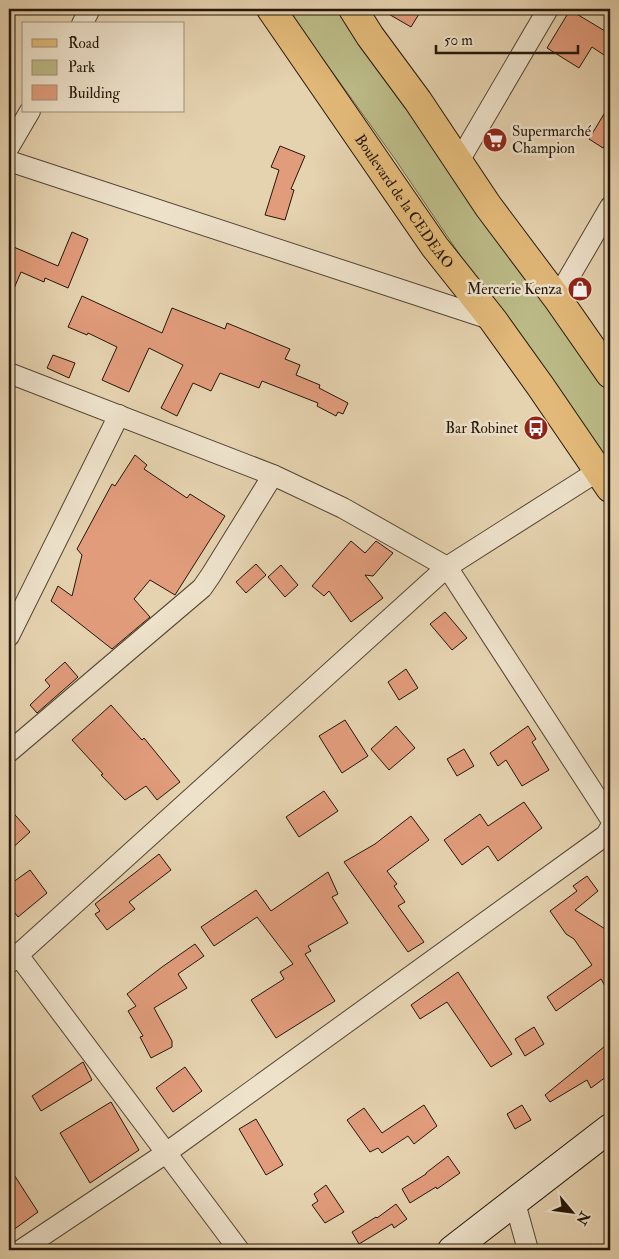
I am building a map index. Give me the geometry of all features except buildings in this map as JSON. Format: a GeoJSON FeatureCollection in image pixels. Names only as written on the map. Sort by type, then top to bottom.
{"type":"FeatureCollection","features":[{"type":"Feature","properties":{"kind":"main road","name":"Boulevard de la CEDEAO"},"geometry":{"type":"LineString","coordinates":[[271,9],[435,247],[493,320],[541,386],[604,479]]}},
{"type":"Feature","properties":{"kind":"main road"},"geometry":{"type":"LineString","coordinates":[[353,9],[370,36],[459,161],[488,206],[557,298],[610,374]]}},
{"type":"Feature","properties":{"kind":"street"},"geometry":{"type":"LineString","coordinates":[[83,22],[90,9]]}},
{"type":"Feature","properties":{"kind":"street"},"geometry":{"type":"LineString","coordinates":[[459,161],[548,9]]}},
{"type":"Feature","properties":{"kind":"street"},"geometry":{"type":"LineString","coordinates":[[9,147],[29,112]]}},
{"type":"Feature","properties":{"kind":"street"},"geometry":{"type":"LineString","coordinates":[[9,161],[493,320]]}},
{"type":"Feature","properties":{"kind":"street"},"geometry":{"type":"LineString","coordinates":[[557,298],[610,207]]}},
{"type":"Feature","properties":{"kind":"street"},"geometry":{"type":"LineString","coordinates":[[9,373],[273,475],[343,508],[447,567],[610,818]]}},
{"type":"Feature","properties":{"kind":"street"},"geometry":{"type":"LineString","coordinates":[[9,636],[119,415]]}},
{"type":"Feature","properties":{"kind":"street"},"geometry":{"type":"LineString","coordinates":[[9,752],[202,588],[273,475]]}},
{"type":"Feature","properties":{"kind":"street"},"geometry":{"type":"LineString","coordinates":[[239,1250],[166,1153],[12,957],[447,567],[604,479]]}},
{"type":"Feature","properties":{"kind":"street"},"geometry":{"type":"LineString","coordinates":[[21,1250],[166,1153],[606,835],[610,828]]}},
{"type":"Feature","properties":{"kind":"street"},"geometry":{"type":"LineString","coordinates":[[452,1250],[516,1203],[610,1128]]}},
{"type":"Feature","properties":{"kind":"street"},"geometry":{"type":"LineString","coordinates":[[516,1203],[528,1250]]}},
{"type":"Feature","properties":{"kind":"green space"},"geometry":{"type":"Polygon","coordinates":[[[287,9],[337,9],[434,149],[610,394],[610,463],[466,264],[395,159],[287,9]]]}},
{"type":"Feature","properties":{"kind":"place","name":"Supermarché Champion"},"geometry":{"type":"Point","coordinates":[495,140]}},
{"type":"Feature","properties":{"kind":"place","name":"Mercerie Kenza"},"geometry":{"type":"Point","coordinates":[580,289]}},
{"type":"Feature","properties":{"kind":"place","name":"Bar Robinet"},"geometry":{"type":"Point","coordinates":[536,428]}}]}
